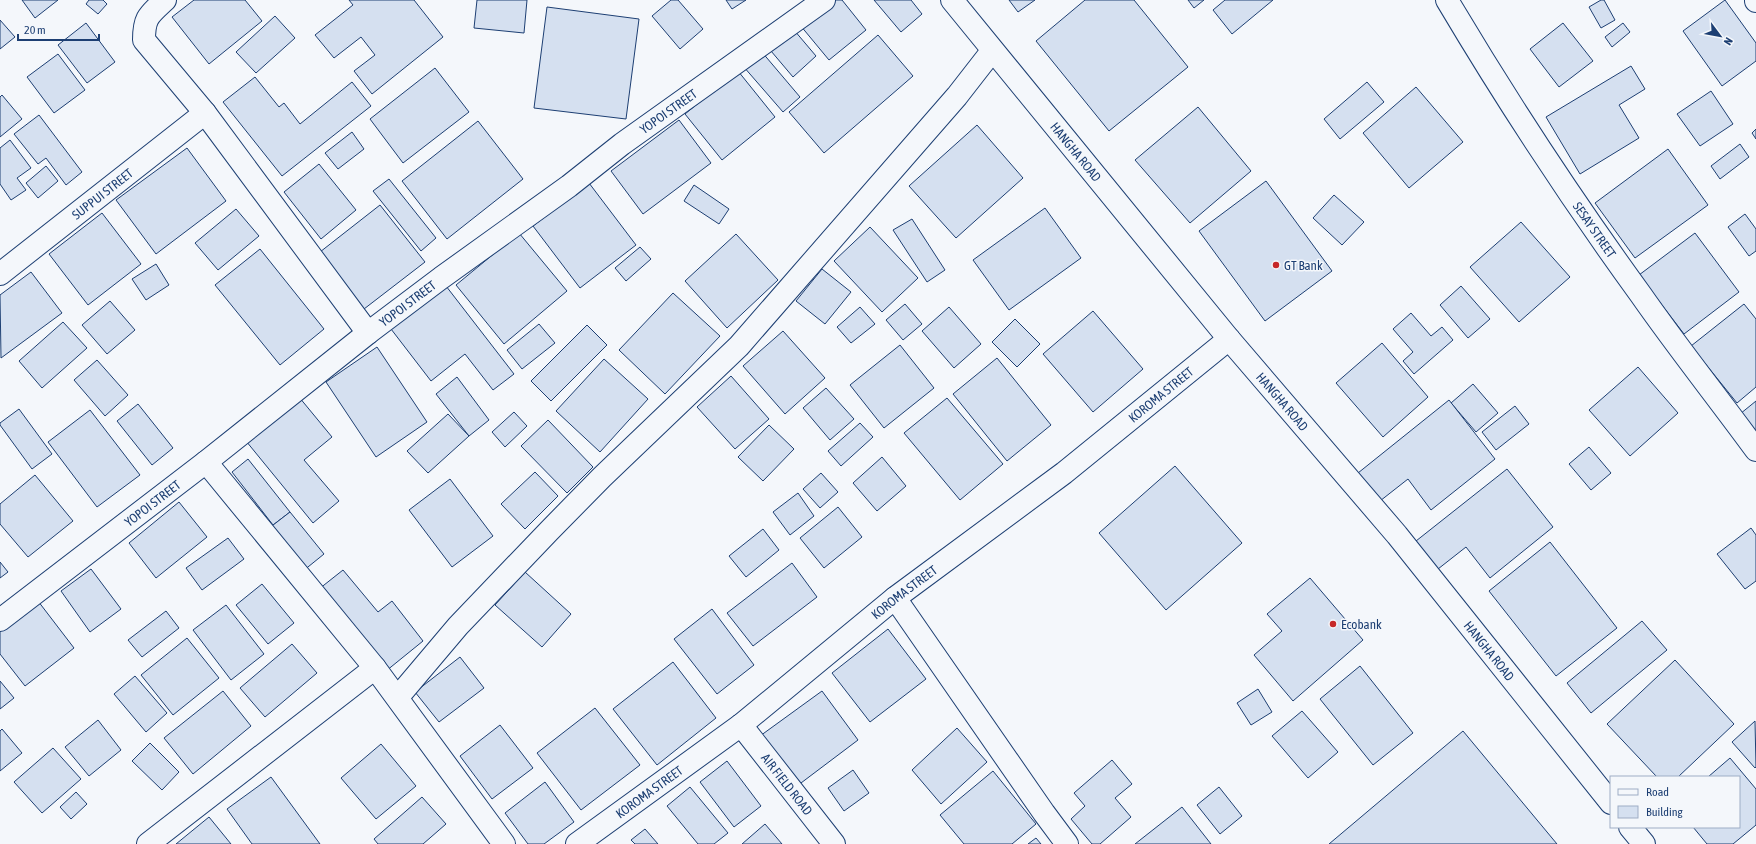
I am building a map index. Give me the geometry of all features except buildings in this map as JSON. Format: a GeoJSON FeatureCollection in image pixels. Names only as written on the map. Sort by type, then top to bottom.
{"type":"FeatureCollection","features":[{"type":"Feature","properties":{"kind":"main road"},"geometry":{"type":"LineString","coordinates":[[164,0],[147,17],[144,25],[144,40],[205,113],[368,333]]}},
{"type":"Feature","properties":{"kind":"main road","name":"YOPOI STREET"},"geometry":{"type":"LineString","coordinates":[[0,620],[206,462],[368,333],[441,278],[569,186],[622,144],[824,0]]}},
{"type":"Feature","properties":{"kind":"main road","name":"HANGHA ROAD"},"geometry":{"type":"LineString","coordinates":[[952,0],[992,51],[1229,339],[1397,535],[1610,802]]}},
{"type":"Feature","properties":{"kind":"main road","name":"SESAY STREET"},"geometry":{"type":"LineString","coordinates":[[1447,0],[1489,71],[1563,183],[1641,296],[1709,385],[1756,450]]}},
{"type":"Feature","properties":{"kind":"main road"},"geometry":{"type":"LineString","coordinates":[[398,697],[458,626],[549,531],[602,477],[739,346],[957,96],[992,51]]}},
{"type":"Feature","properties":{"kind":"main road","name":"SUPPUI STREET"},"geometry":{"type":"LineString","coordinates":[[0,274],[205,113]]}},
{"type":"Feature","properties":{"kind":"main road","name":"KOROMA STREET"},"geometry":{"type":"LineString","coordinates":[[577,844],[741,725],[895,598],[1064,473],[1229,339]]}},
{"type":"Feature","properties":{"kind":"main road"},"geometry":{"type":"LineString","coordinates":[[206,462],[398,697],[504,844]]}},
{"type":"Feature","properties":{"kind":"main road"},"geometry":{"type":"LineString","coordinates":[[895,598],[1067,844]]}},
{"type":"Feature","properties":{"kind":"main road"},"geometry":{"type":"LineString","coordinates":[[148,844],[375,668]]}},
{"type":"Feature","properties":{"kind":"main road","name":"AIR FIELD ROAD"},"geometry":{"type":"LineString","coordinates":[[741,725],[834,844]]}},
{"type":"Feature","properties":{"kind":"main road"},"geometry":{"type":"LineString","coordinates":[[1631,828],[1644,844]]}},
{"type":"Feature","properties":{"kind":"place","name":"GT Bank"},"geometry":{"type":"Point","coordinates":[1276,265]}},
{"type":"Feature","properties":{"kind":"place","name":"Ecobank"},"geometry":{"type":"Point","coordinates":[1333,624]}}]}
